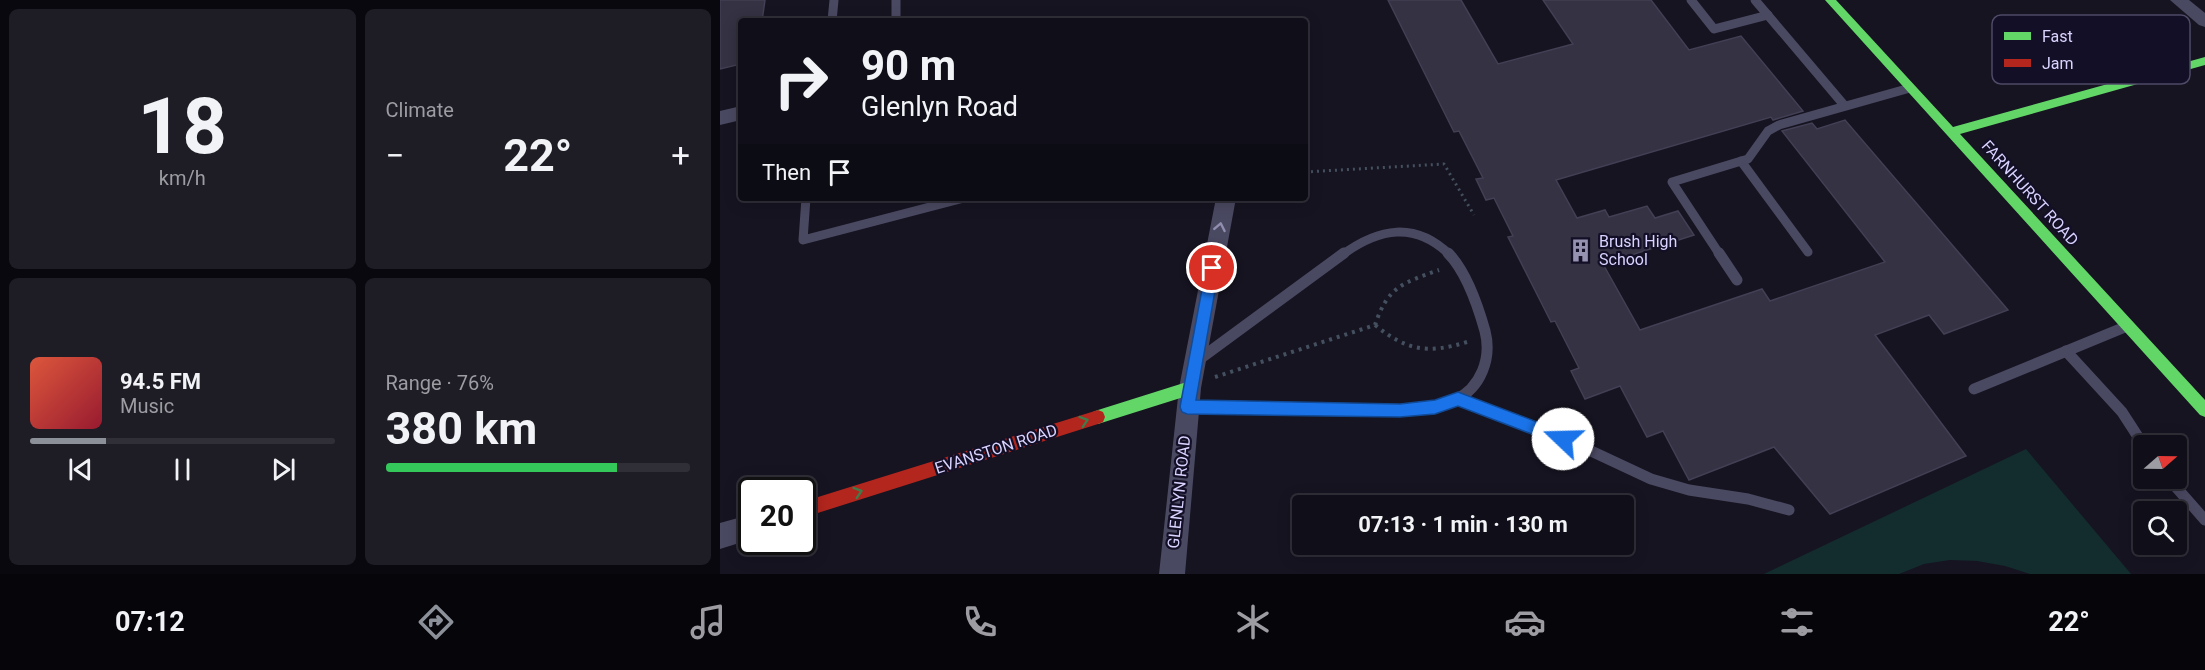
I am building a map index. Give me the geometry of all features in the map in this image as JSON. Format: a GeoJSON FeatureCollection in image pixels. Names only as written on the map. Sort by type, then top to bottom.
{"type":"FeatureCollection","features":[{"type":"Feature","properties":{"kind":"street","name":"FARNHURST ROAD"},"geometry":{"type":"LineString","coordinates":[[1830,0],[2205,410]]}},
{"type":"Feature","properties":{"kind":"street"},"geometry":{"type":"LineString","coordinates":[[2178,0],[2205,21]]}},
{"type":"Feature","properties":{"kind":"street"},"geometry":{"type":"LineString","coordinates":[[2190,65],[2205,61]]}},
{"type":"Feature","properties":{"kind":"street"},"geometry":{"type":"LineString","coordinates":[[1951,132],[2123,84]]}},
{"type":"Feature","properties":{"kind":"street"},"geometry":{"type":"LineString","coordinates":[[720,118],[738,114]]}},
{"type":"Feature","properties":{"kind":"street","name":"GLENLYN ROAD"},"geometry":{"type":"LineString","coordinates":[[1172,574],[1194,362],[1225,201]]}},
{"type":"Feature","properties":{"kind":"street","name":"EVANSTON ROAD"},"geometry":{"type":"LineString","coordinates":[[816,506],[1189,397]]}},
{"type":"Feature","properties":{"kind":"street"},"geometry":{"type":"LineString","coordinates":[[720,536],[738,530]]}},
{"type":"Feature","properties":{"kind":"lane"},"geometry":{"type":"LineString","coordinates":[[832,18],[834,0]]}},
{"type":"Feature","properties":{"kind":"lane"},"geometry":{"type":"LineString","coordinates":[[896,0],[896,18]]}},
{"type":"Feature","properties":{"kind":"lane"},"geometry":{"type":"LineString","coordinates":[[1691,0],[1714,29],[1768,15]]}},
{"type":"Feature","properties":{"kind":"lane"},"geometry":{"type":"LineString","coordinates":[[1755,0],[1844,105]]}},
{"type":"Feature","properties":{"kind":"lane"},"geometry":{"type":"LineString","coordinates":[[1737,280],[1672,182],[1748,159],[1768,131],[1779,125],[1910,88]]}},
{"type":"Feature","properties":{"kind":"lane"},"geometry":{"type":"LineString","coordinates":[[1741,161],[1808,252]]}},
{"type":"Feature","properties":{"kind":"lane"},"geometry":{"type":"LineString","coordinates":[[806,201],[803,240],[952,201]]}},
{"type":"Feature","properties":{"kind":"lane"},"geometry":{"type":"LineString","coordinates":[[1189,397],[1400,410],[1435,407],[1458,399],[1476,383],[1489,354],[1480,314],[1454,259],[1436,243],[1417,234],[1402,231],[1371,239],[1349,250],[1194,362]]}},
{"type":"Feature","properties":{"kind":"lane"},"geometry":{"type":"LineString","coordinates":[[1974,389],[2128,325]]}},
{"type":"Feature","properties":{"kind":"lane"},"geometry":{"type":"LineString","coordinates":[[2066,351],[2122,412],[2137,435]]}},
{"type":"Feature","properties":{"kind":"lane"},"geometry":{"type":"LineString","coordinates":[[1458,399],[1574,442],[1651,479],[1689,490],[1748,499],[1789,510]]}},
{"type":"Feature","properties":{"kind":"lane"},"geometry":{"type":"LineString","coordinates":[[2178,489],[2205,520]]}},
{"type":"Feature","properties":{"kind":"path"},"geometry":{"type":"LineString","coordinates":[[1308,172],[1444,164],[1474,215]]}},
{"type":"Feature","properties":{"kind":"path"},"geometry":{"type":"LineString","coordinates":[[1375,325],[1381,303],[1393,287],[1439,270]]}},
{"type":"Feature","properties":{"kind":"path"},"geometry":{"type":"LineString","coordinates":[[1375,325],[1390,339],[1416,350],[1446,349],[1467,342]]}},
{"type":"Feature","properties":{"kind":"path"},"geometry":{"type":"LineString","coordinates":[[1189,397],[1229,372],[1375,325]]}},
{"type":"Feature","properties":{"kind":"green space"},"geometry":{"type":"Polygon","coordinates":[[[2026,449],[2131,574],[2030,574],[2005,566],[1977,561],[1950,560],[1924,564],[1899,574],[1764,574],[2026,449]]]}},
{"type":"Feature","properties":{"kind":"building"},"geometry":{"type":"Polygon","coordinates":[[[720,0],[765,0],[762,18],[738,18],[738,65],[720,69],[720,0]]]}},
{"type":"Feature","properties":{"kind":"building","name":"Brush High School"},"geometry":{"type":"Polygon","coordinates":[[[1388,0],[1461,0],[1498,64],[1573,44],[1543,0],[1651,0],[1689,50],[1741,36],[1803,111],[1773,120],[1771,117],[1556,180],[1577,218],[1605,210],[1609,217],[1647,206],[1655,218],[1678,211],[1694,235],[1603,264],[1640,330],[1762,289],[1770,301],[1885,262],[1782,131],[1812,123],[1817,129],[1845,120],[2008,310],[1944,334],[1929,315],[1875,335],[1966,456],[1830,514],[1774,447],[1689,480],[1663,431],[1647,437],[1620,386],[1585,399],[1571,371],[1579,368],[1555,321],[1551,322],[1508,237],[1513,236],[1494,198],[1486,200],[1476,179],[1483,178],[1459,131],[1454,132],[1388,0]]]}},
{"type":"Feature","properties":{"kind":"traffic: fast"},"geometry":{"type":"LineString","coordinates":[[1830,0],[2205,410]]}},
{"type":"Feature","properties":{"kind":"traffic: fast"},"geometry":{"type":"LineString","coordinates":[[2190,65],[2205,61]]}},
{"type":"Feature","properties":{"kind":"traffic: fast"},"geometry":{"type":"LineString","coordinates":[[1951,132],[2123,84]]}},
{"type":"Feature","properties":{"kind":"traffic: fast"},"geometry":{"type":"LineString","coordinates":[[1098,417],[1190,388]]}},
{"type":"Feature","properties":{"kind":"traffic: jam"},"geometry":{"type":"LineString","coordinates":[[816,506],[1098,417]]}},
{"type":"Feature","properties":{"kind":"place","name":"Brush High School"},"geometry":{"type":"Point","coordinates":[1581,250]}},
{"type":"Feature","properties":{"kind":"route"},"geometry":{"type":"LineString","coordinates":[[1212,268],[1187,407],[1400,410],[1435,407],[1458,399],[1563,439]]}}]}
